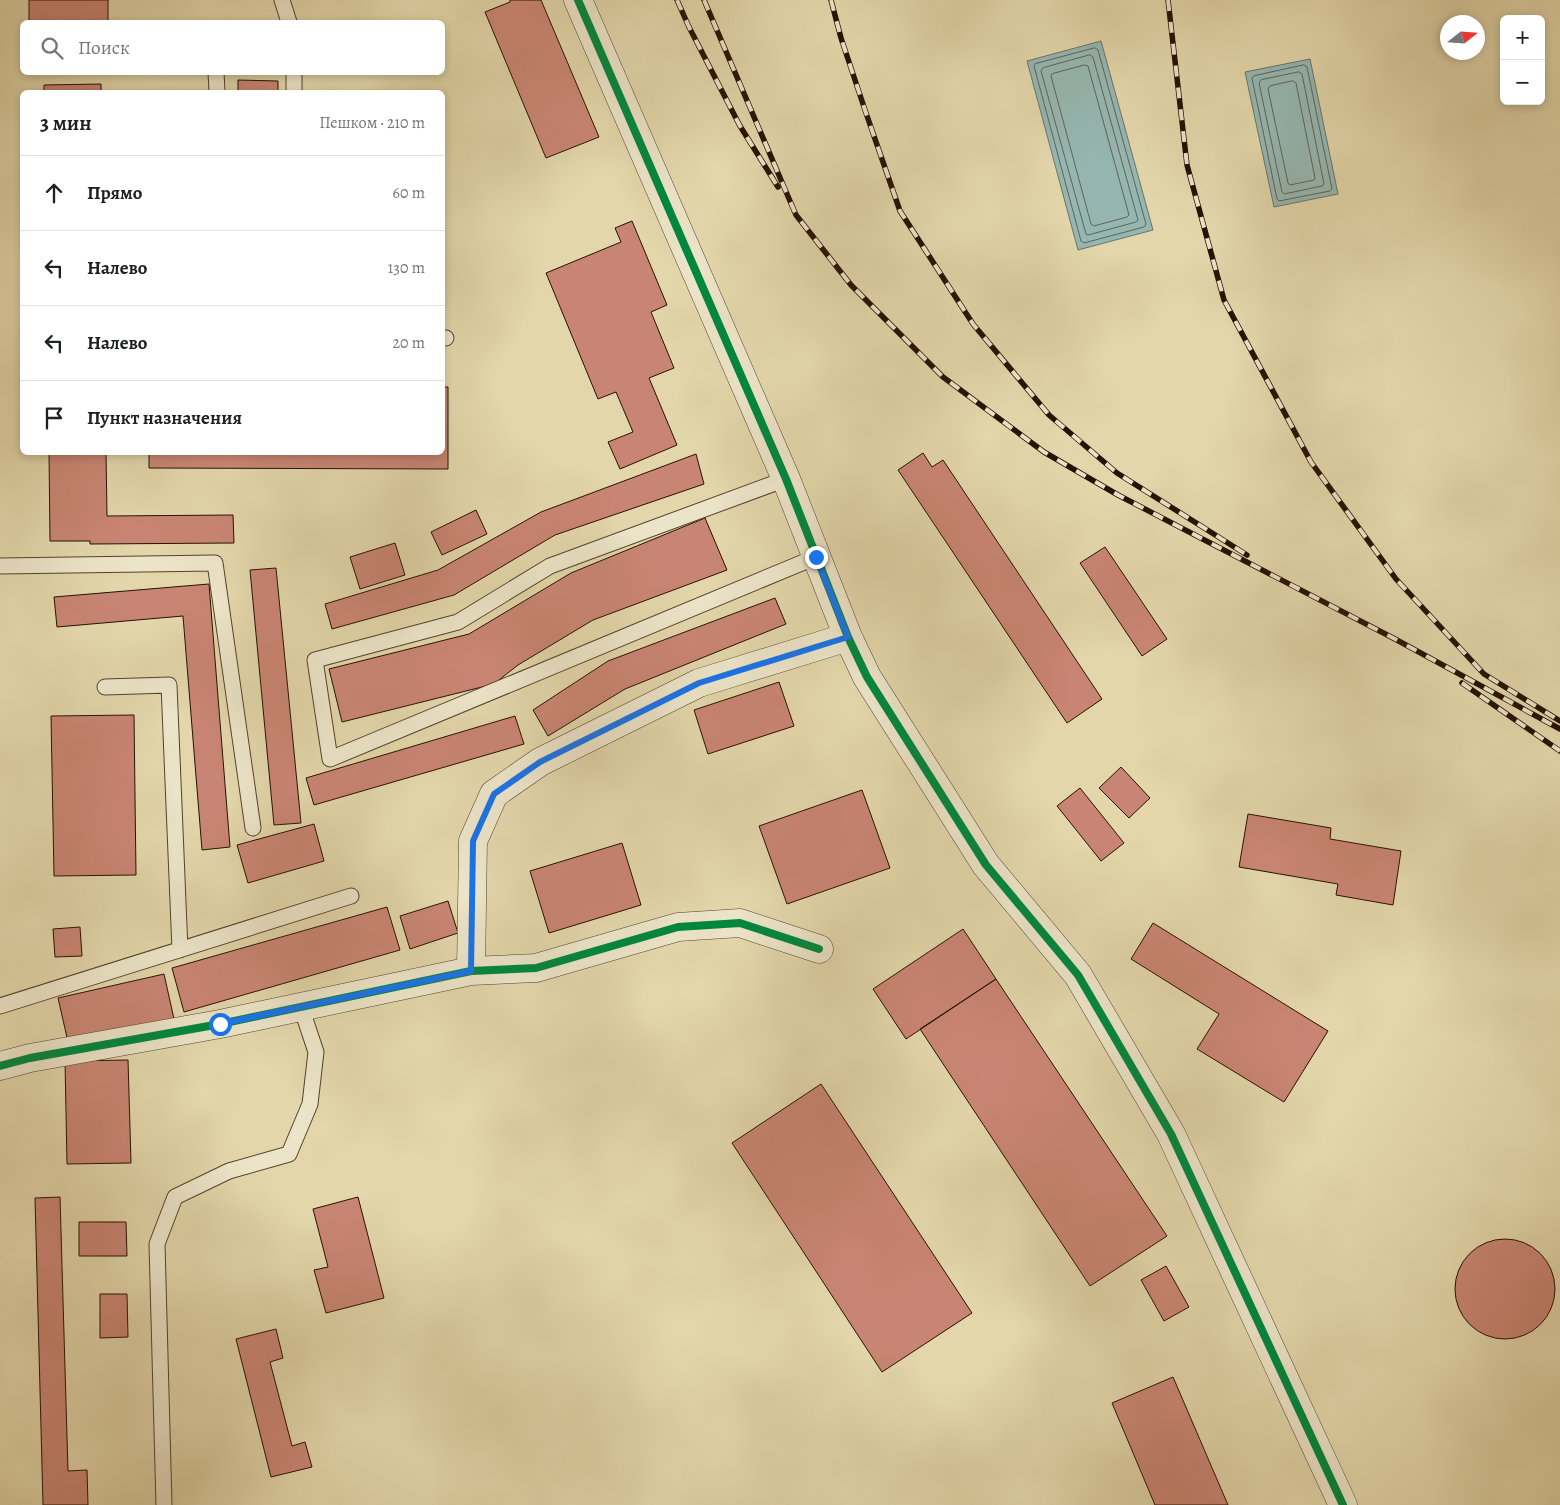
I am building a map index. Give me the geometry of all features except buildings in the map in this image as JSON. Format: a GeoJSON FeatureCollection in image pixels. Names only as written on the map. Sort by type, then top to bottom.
{"type":"FeatureCollection","features":[{"type":"Feature","properties":{"kind":"street"},"geometry":{"type":"LineString","coordinates":[[578,0],[786,480],[848,637],[867,677],[986,865],[1078,975],[1170,1134],[1343,1505]]}},
{"type":"Feature","properties":{"kind":"street"},"geometry":{"type":"LineString","coordinates":[[471,971],[473,841],[494,794],[540,762],[699,683],[848,637]]}},
{"type":"Feature","properties":{"kind":"street"},"geometry":{"type":"LineString","coordinates":[[0,1066],[30,1058],[220,1024],[471,971],[536,968],[678,927],[740,923],[819,949]]}},
{"type":"Feature","properties":{"kind":"lane"},"geometry":{"type":"LineString","coordinates":[[282,0],[288,20]]}},
{"type":"Feature","properties":{"kind":"lane"},"geometry":{"type":"LineString","coordinates":[[216,75],[217,90]]}},
{"type":"Feature","properties":{"kind":"lane"},"geometry":{"type":"LineString","coordinates":[[294,75],[294,90]]}},
{"type":"Feature","properties":{"kind":"lane"},"geometry":{"type":"LineString","coordinates":[[786,480],[550,566],[458,622],[314,660],[330,759],[816,557]]}},
{"type":"Feature","properties":{"kind":"lane"},"geometry":{"type":"LineString","coordinates":[[0,566],[214,563],[253,828]]}},
{"type":"Feature","properties":{"kind":"lane"},"geometry":{"type":"LineString","coordinates":[[105,687],[169,685],[180,950]]}},
{"type":"Feature","properties":{"kind":"lane"},"geometry":{"type":"LineString","coordinates":[[0,1006],[351,896]]}},
{"type":"Feature","properties":{"kind":"lane"},"geometry":{"type":"LineString","coordinates":[[164,1505],[157,1244],[175,1197],[228,1172],[289,1154],[310,1104],[316,1052],[301,1007]]}},
{"type":"Feature","properties":{"kind":"water"},"geometry":{"type":"Polygon","coordinates":[[[1101,41],[1153,230],[1078,250],[1027,61],[1101,41]]]}},
{"type":"Feature","properties":{"kind":"water"},"geometry":{"type":"Polygon","coordinates":[[[1310,59],[1338,194],[1274,207],[1245,72],[1310,59]]]}},
{"type":"Feature","properties":{"kind":"railway"},"geometry":{"type":"LineString","coordinates":[[677,0],[740,126],[778,187]]}},
{"type":"Feature","properties":{"kind":"railway"},"geometry":{"type":"LineString","coordinates":[[704,0],[796,215],[851,285],[943,377],[1044,452],[1118,495],[1395,639],[1560,729]]}},
{"type":"Feature","properties":{"kind":"railway"},"geometry":{"type":"LineString","coordinates":[[831,0],[841,38],[900,211],[973,324],[1049,415],[1117,473],[1247,555]]}},
{"type":"Feature","properties":{"kind":"railway"},"geometry":{"type":"LineString","coordinates":[[1168,0],[1187,165],[1224,300],[1311,462],[1396,579],[1484,674],[1560,721]]}},
{"type":"Feature","properties":{"kind":"railway"},"geometry":{"type":"LineString","coordinates":[[1462,683],[1560,751]]}},
{"type":"Feature","properties":{"kind":"cycle path"},"geometry":{"type":"LineString","coordinates":[[578,0],[786,479],[848,637],[867,677],[986,865],[1078,975],[1171,1134],[1343,1505]]}},
{"type":"Feature","properties":{"kind":"cycle path"},"geometry":{"type":"LineString","coordinates":[[0,1066],[30,1058],[220,1024],[471,971],[536,968],[678,927],[740,923],[819,949]]}},
{"type":"Feature","properties":{"kind":"route"},"geometry":{"type":"LineString","coordinates":[[220,1024],[471,971],[473,841],[494,794],[540,762],[699,683],[848,637],[816,557]]}}]}
